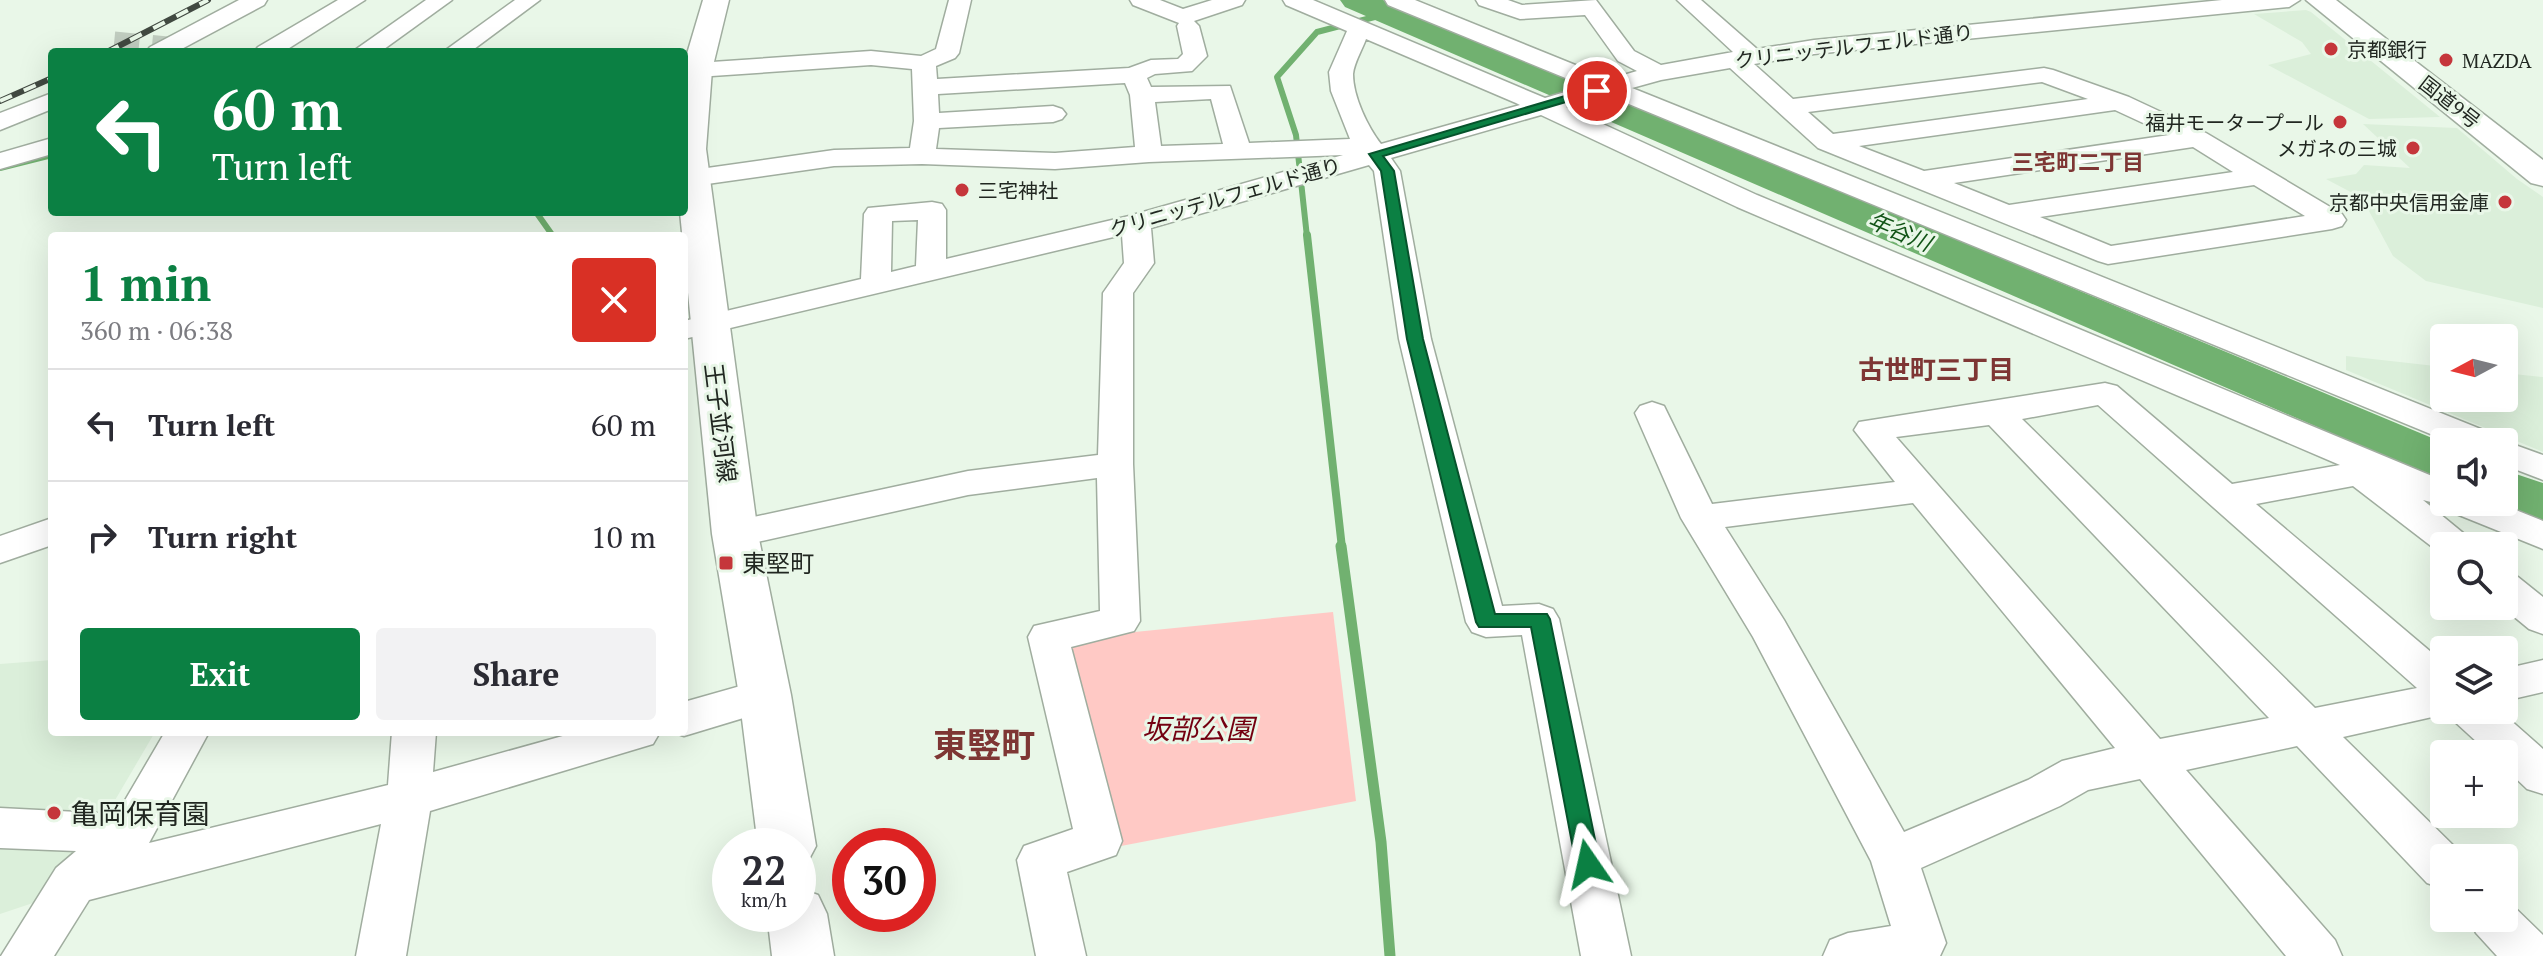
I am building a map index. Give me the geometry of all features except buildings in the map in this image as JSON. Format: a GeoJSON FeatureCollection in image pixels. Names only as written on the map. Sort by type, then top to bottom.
{"type":"FeatureCollection","features":[{"type":"Feature","properties":{"kind":"main road","name":"王子並河線"},"geometry":{"type":"LineString","coordinates":[[716,0],[693,75],[690,149],[696,327],[765,695],[784,828]]}},
{"type":"Feature","properties":{"kind":"main road","name":"国道9号"},"geometry":{"type":"LineString","coordinates":[[2319,0],[2543,176]]}},
{"type":"Feature","properties":{"kind":"main road"},"geometry":{"type":"LineString","coordinates":[[800,932],[803,956]]}},
{"type":"Feature","properties":{"kind":"street"},"geometry":{"type":"LineString","coordinates":[[166,48],[256,0]]}},
{"type":"Feature","properties":{"kind":"street"},"geometry":{"type":"LineString","coordinates":[[273,48],[354,0]]}},
{"type":"Feature","properties":{"kind":"street"},"geometry":{"type":"LineString","coordinates":[[370,48],[441,0]]}},
{"type":"Feature","properties":{"kind":"street"},"geometry":{"type":"LineString","coordinates":[[461,48],[529,0]]}},
{"type":"Feature","properties":{"kind":"street"},"geometry":{"type":"LineString","coordinates":[[922,156],[927,121],[925,75],[947,53],[960,0]]}},
{"type":"Feature","properties":{"kind":"street"},"geometry":{"type":"LineString","coordinates":[[1141,0],[1182,17],[1234,0]]}},
{"type":"Feature","properties":{"kind":"street"},"geometry":{"type":"LineString","coordinates":[[1294,0],[1550,104],[1747,201],[2430,489]]}},
{"type":"Feature","properties":{"kind":"street"},"geometry":{"type":"LineString","coordinates":[[1396,0],[1601,90],[1989,240],[2447,428]]}},
{"type":"Feature","properties":{"kind":"street"},"geometry":{"type":"LineString","coordinates":[[1487,0],[1520,12],[1588,4],[1626,56],[1658,73]]}},
{"type":"Feature","properties":{"kind":"street"},"geometry":{"type":"LineString","coordinates":[[1688,0],[1787,107],[1827,142],[2108,255],[2332,220],[2197,139],[2120,102],[2044,75],[1787,107]]}},
{"type":"Feature","properties":{"kind":"street","name":"クリニッテルフェルド通り"},"geometry":{"type":"LineString","coordinates":[[696,327],[1136,223],[1658,73],[1742,58],[1875,42],[2020,17],[2289,0]]}},
{"type":"Feature","properties":{"kind":"street"},"geometry":{"type":"LineString","coordinates":[[230,15],[314,25]]}},
{"type":"Feature","properties":{"kind":"street"},"geometry":{"type":"LineString","coordinates":[[1149,154],[1138,85],[1151,67],[1184,66],[1195,56],[1188,26]]}},
{"type":"Feature","properties":{"kind":"street"},"geometry":{"type":"LineString","coordinates":[[1365,28],[1357,33],[1341,72],[1343,91],[1361,136],[1387,171],[1415,339],[1486,622],[1539,619],[1606,956]]}},
{"type":"Feature","properties":{"kind":"street"},"geometry":{"type":"LineString","coordinates":[[1875,42],[1933,87]]}},
{"type":"Feature","properties":{"kind":"street"},"geometry":{"type":"LineString","coordinates":[[693,75],[871,58],[925,75],[1221,91],[1239,152]]}},
{"type":"Feature","properties":{"kind":"street"},"geometry":{"type":"LineString","coordinates":[[1051,80],[1055,161]]}},
{"type":"Feature","properties":{"kind":"street"},"geometry":{"type":"LineString","coordinates":[[0,122],[48,102]]}},
{"type":"Feature","properties":{"kind":"street"},"geometry":{"type":"LineString","coordinates":[[1827,142],[2120,102]]}},
{"type":"Feature","properties":{"kind":"street"},"geometry":{"type":"LineString","coordinates":[[927,121],[1053,114]]}},
{"type":"Feature","properties":{"kind":"street"},"geometry":{"type":"LineString","coordinates":[[1921,180],[2197,139]]}},
{"type":"Feature","properties":{"kind":"street"},"geometry":{"type":"LineString","coordinates":[[0,161],[48,147]]}},
{"type":"Feature","properties":{"kind":"street"},"geometry":{"type":"LineString","coordinates":[[693,178],[804,160],[922,156],[1055,161],[1149,154],[1357,147],[1375,154]]}},
{"type":"Feature","properties":{"kind":"street"},"geometry":{"type":"LineString","coordinates":[[2006,214],[2259,176]]}},
{"type":"Feature","properties":{"kind":"street"},"geometry":{"type":"LineString","coordinates":[[876,285],[878,214],[932,210],[931,272]]}},
{"type":"Feature","properties":{"kind":"street"},"geometry":{"type":"LineString","coordinates":[[1061,956],[1041,860],[1099,841],[1048,637],[1120,621],[1115,464],[1118,293],[1139,263],[1136,223]]}},
{"type":"Feature","properties":{"kind":"street"},"geometry":{"type":"LineString","coordinates":[[2317,956],[1871,430],[1997,413],[2105,393],[2430,675]]}},
{"type":"Feature","properties":{"kind":"street"},"geometry":{"type":"LineString","coordinates":[[1652,413],[1700,518],[1770,631],[1894,858],[1921,943],[1848,956]]}},
{"type":"Feature","properties":{"kind":"street"},"geometry":{"type":"LineString","coordinates":[[1997,413],[2430,854]]}},
{"type":"Feature","properties":{"kind":"street"},"geometry":{"type":"LineString","coordinates":[[2518,458],[2543,468]]}},
{"type":"Feature","properties":{"kind":"street"},"geometry":{"type":"LineString","coordinates":[[735,534],[968,483],[1115,464]]}},
{"type":"Feature","properties":{"kind":"street"},"geometry":{"type":"LineString","coordinates":[[2226,497],[2359,473],[2438,532]]}},
{"type":"Feature","properties":{"kind":"street"},"geometry":{"type":"LineString","coordinates":[[1700,518],[1924,490]]}},
{"type":"Feature","properties":{"kind":"street"},"geometry":{"type":"LineString","coordinates":[[2495,516],[2543,536]]}},
{"type":"Feature","properties":{"kind":"street"},"geometry":{"type":"LineString","coordinates":[[0,550],[48,532]]}},
{"type":"Feature","properties":{"kind":"street"},"geometry":{"type":"LineString","coordinates":[[2518,598],[2543,619]]}},
{"type":"Feature","properties":{"kind":"street"},"geometry":{"type":"LineString","coordinates":[[2518,682],[2543,676]]}},
{"type":"Feature","properties":{"kind":"street"},"geometry":{"type":"LineString","coordinates":[[688,718],[765,695]]}},
{"type":"Feature","properties":{"kind":"street"},"geometry":{"type":"LineString","coordinates":[[1894,858],[2044,793],[2078,774],[2430,702]]}},
{"type":"Feature","properties":{"kind":"street"},"geometry":{"type":"LineString","coordinates":[[2485,724],[2543,776]]}},
{"type":"Feature","properties":{"kind":"street"},"geometry":{"type":"LineString","coordinates":[[26,956],[73,883],[130,834],[185,736]]}},
{"type":"Feature","properties":{"kind":"street"},"geometry":{"type":"LineString","coordinates":[[381,956],[409,798],[414,736]]}},
{"type":"Feature","properties":{"kind":"street"},"geometry":{"type":"LineString","coordinates":[[73,883],[409,798],[624,736]]}},
{"type":"Feature","properties":{"kind":"street"},"geometry":{"type":"LineString","coordinates":[[0,828],[130,834]]}},
{"type":"Feature","properties":{"kind":"street"},"geometry":{"type":"LineString","coordinates":[[2507,932],[2530,956]]}},
{"type":"Feature","properties":{"kind":"shaded area"},"geometry":{"type":"Polygon","coordinates":[[[2306,10],[2440,117],[2369,119],[2268,65],[2311,54],[2302,42],[2254,14],[2306,10]]]}},
{"type":"Feature","properties":{"kind":"shaded area"},"geometry":{"type":"Polygon","coordinates":[[[2363,124],[2457,128],[2543,197],[2543,308],[2426,281],[2393,256],[2362,198],[2326,179],[2356,174],[2364,165],[2410,168],[2363,124]]]}},
{"type":"Feature","properties":{"kind":"shaded area"},"geometry":{"type":"Polygon","coordinates":[[[2346,356],[2430,365],[2430,405],[2346,370],[2346,356]]]}},
{"type":"Feature","properties":{"kind":"shaded area"},"geometry":{"type":"Polygon","coordinates":[[[2518,374],[2543,377],[2543,452],[2518,442],[2518,428],[2485,428],[2447,412],[2518,412],[2518,374]]]}},
{"type":"Feature","properties":{"kind":"shaded area","name":"亀岡保育園"},"geometry":{"type":"Polygon","coordinates":[[[48,660],[48,736],[153,736],[60,894],[0,914],[0,664],[48,660]]]}},
{"type":"Feature","properties":{"kind":"green space","name":"坂部公園"},"geometry":{"type":"Polygon","coordinates":[[[1333,612],[1356,801],[1121,846],[1065,653],[1075,638],[1333,612]]]}},
{"type":"Feature","properties":{"kind":"waterway","name":"年谷川"},"geometry":{"type":"LineString","coordinates":[[1356,0],[2430,456]]}},
{"type":"Feature","properties":{"kind":"waterway"},"geometry":{"type":"LineString","coordinates":[[1307,237],[1296,135],[1277,77],[1317,32],[1390,13]]}},
{"type":"Feature","properties":{"kind":"waterway"},"geometry":{"type":"LineString","coordinates":[[0,168],[48,156]]}},
{"type":"Feature","properties":{"kind":"waterway"},"geometry":{"type":"LineString","coordinates":[[539,216],[550,232]]}},
{"type":"Feature","properties":{"kind":"waterway"},"geometry":{"type":"LineString","coordinates":[[1307,235],[1342,548]]}},
{"type":"Feature","properties":{"kind":"waterway","name":"年谷川"},"geometry":{"type":"LineString","coordinates":[[2518,493],[2543,504]]}},
{"type":"Feature","properties":{"kind":"waterway"},"geometry":{"type":"LineString","coordinates":[[1341,546],[1381,842],[1390,956]]}},
{"type":"Feature","properties":{"kind":"tunnel"},"geometry":{"type":"LineString","coordinates":[[114,44],[157,48]]}},
{"type":"Feature","properties":{"kind":"railway"},"geometry":{"type":"LineString","coordinates":[[115,48],[208,0]]}},
{"type":"Feature","properties":{"kind":"railway"},"geometry":{"type":"LineString","coordinates":[[0,101],[48,80]]}},
{"type":"Feature","properties":{"kind":"place","name":"京都銀行"},"geometry":{"type":"Point","coordinates":[2331,49]}},
{"type":"Feature","properties":{"kind":"place","name":"MAZDA"},"geometry":{"type":"Point","coordinates":[2446,60]}},
{"type":"Feature","properties":{"kind":"place","name":"福井モータープール"},"geometry":{"type":"Point","coordinates":[2340,122]}},
{"type":"Feature","properties":{"kind":"place","name":"メガネの三城"},"geometry":{"type":"Point","coordinates":[2413,148]}},
{"type":"Feature","properties":{"kind":"place","name":"三宅神社"},"geometry":{"type":"Point","coordinates":[962,190]}},
{"type":"Feature","properties":{"kind":"place","name":"京都中央信用金庫"},"geometry":{"type":"Point","coordinates":[2505,202]}},
{"type":"Feature","properties":{"kind":"place","name":"東堅町"},"geometry":{"type":"Point","coordinates":[726,563]}},
{"type":"Feature","properties":{"kind":"place","name":"亀岡保育園"},"geometry":{"type":"Point","coordinates":[54,813]}},
{"type":"Feature","properties":{"kind":"district","name":"三宅町二丁目"},"geometry":{"type":"Point","coordinates":[2078,161]}},
{"type":"Feature","properties":{"kind":"district","name":"古世町三丁目"},"geometry":{"type":"Point","coordinates":[1936,369]}},
{"type":"Feature","properties":{"kind":"district","name":"東竪町"},"geometry":{"type":"Point","coordinates":[984,744]}},
{"type":"Feature","properties":{"kind":"route"},"geometry":{"type":"LineString","coordinates":[[1588,864],[1539,619],[1486,622],[1415,339],[1387,171],[1375,154],[1597,91]]}}]}
